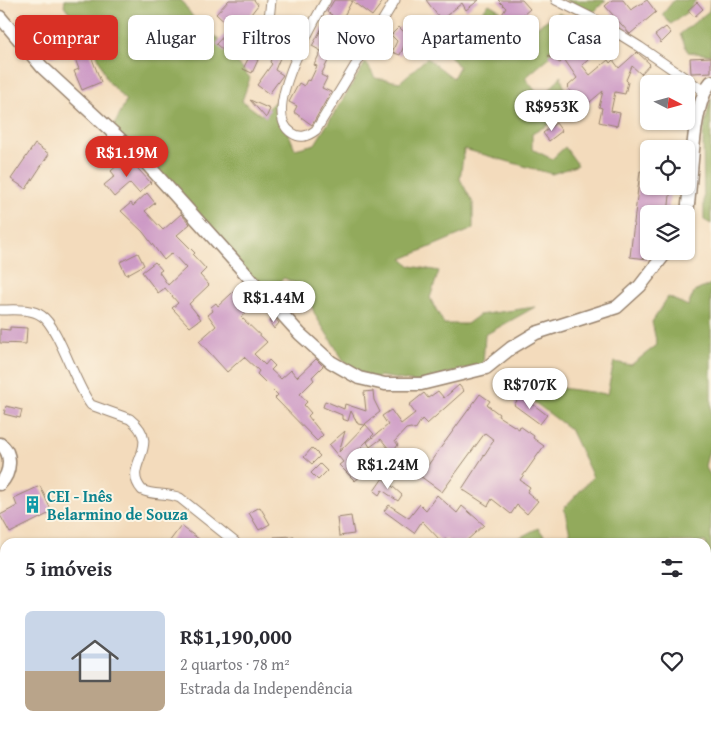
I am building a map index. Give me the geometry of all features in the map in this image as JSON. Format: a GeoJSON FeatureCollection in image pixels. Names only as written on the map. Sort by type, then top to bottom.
{"type":"FeatureCollection","features":[{"type":"Feature","properties":{"kind":"street"},"geometry":{"type":"LineString","coordinates":[[268,15],[271,0]]}},
{"type":"Feature","properties":{"kind":"street"},"geometry":{"type":"LineString","coordinates":[[326,0],[300,51],[280,106],[283,124],[297,136],[308,136],[316,130],[395,0]]}},
{"type":"Feature","properties":{"kind":"street"},"geometry":{"type":"LineString","coordinates":[[556,0],[627,38],[707,86],[696,120],[689,205]]}},
{"type":"Feature","properties":{"kind":"street"},"geometry":{"type":"LineString","coordinates":[[0,17],[42,67],[146,163],[300,334],[331,362],[359,378],[385,384],[421,384],[486,368],[511,348],[536,333],[617,307],[640,286],[660,260]]}},
{"type":"Feature","properties":{"kind":"street"},"geometry":{"type":"LineString","coordinates":[[0,310],[16,310],[42,316],[53,330],[91,405],[130,419],[135,423],[144,444],[144,451],[136,466],[135,474],[142,490],[148,493],[171,494],[180,498],[230,538]]}},
{"type":"Feature","properties":{"kind":"street"},"geometry":{"type":"LineString","coordinates":[[0,444],[9,456],[9,463],[8,472],[0,484]]}},
{"type":"Feature","properties":{"kind":"green space"},"geometry":{"type":"Polygon","coordinates":[[[65,0],[181,0],[192,15],[128,15],[128,60],[214,60],[214,36],[224,46],[224,60],[235,60],[250,78],[242,101],[261,115],[275,101],[295,149],[315,144],[366,62],[375,78],[400,82],[425,60],[430,60],[453,78],[459,67],[453,60],[539,60],[539,25],[549,19],[549,58],[525,78],[542,99],[561,76],[570,112],[532,134],[532,149],[552,159],[565,147],[578,165],[552,174],[464,149],[460,179],[473,203],[473,229],[402,259],[411,266],[439,271],[430,298],[444,324],[467,324],[479,315],[535,307],[485,335],[483,364],[416,382],[379,376],[378,379],[349,369],[315,315],[305,288],[284,278],[266,295],[113,128],[126,101],[107,80],[99,60],[118,60],[118,15],[71,15],[64,6],[65,0]]]}},
{"type":"Feature","properties":{"kind":"green space"},"geometry":{"type":"Polygon","coordinates":[[[565,0],[606,0],[594,12],[565,0]]]}},
{"type":"Feature","properties":{"kind":"green space"},"geometry":{"type":"Polygon","coordinates":[[[674,0],[696,0],[686,13],[671,24],[662,15],[674,0]]]}},
{"type":"Feature","properties":{"kind":"green space"},"geometry":{"type":"Polygon","coordinates":[[[710,0],[711,55],[688,52],[680,34],[709,11],[710,0]]]}},
{"type":"Feature","properties":{"kind":"green space"},"geometry":{"type":"Polygon","coordinates":[[[489,4],[501,11],[499,15],[479,15],[489,4]]]}},
{"type":"Feature","properties":{"kind":"green space"},"geometry":{"type":"Polygon","coordinates":[[[711,97],[711,224],[704,220],[703,134],[711,97]]]}},
{"type":"Feature","properties":{"kind":"green space"},"geometry":{"type":"Polygon","coordinates":[[[711,284],[711,443],[705,466],[711,476],[711,538],[571,538],[564,508],[593,477],[570,429],[506,381],[607,394],[614,362],[631,365],[657,345],[652,322],[668,297],[688,306],[694,292],[711,284]]]}},
{"type":"Feature","properties":{"kind":"green space"},"geometry":{"type":"Polygon","coordinates":[[[538,528],[546,538],[519,538],[538,528]]]}},
{"type":"Feature","properties":{"kind":"building"},"geometry":{"type":"Polygon","coordinates":[[[229,0],[254,0],[258,5],[250,15],[224,15],[224,21],[216,14],[229,0]]]}},
{"type":"Feature","properties":{"kind":"building"},"geometry":{"type":"Polygon","coordinates":[[[334,0],[384,0],[373,15],[352,1],[344,15],[332,15],[327,12],[334,0]]]}},
{"type":"Feature","properties":{"kind":"building"},"geometry":{"type":"Polygon","coordinates":[[[426,0],[479,0],[466,10],[462,3],[447,15],[437,15],[426,0]]]}},
{"type":"Feature","properties":{"kind":"building"},"geometry":{"type":"Polygon","coordinates":[[[498,0],[522,0],[530,9],[523,15],[502,15],[506,8],[498,0]]]}},
{"type":"Feature","properties":{"kind":"building"},"geometry":{"type":"Polygon","coordinates":[[[612,0],[623,0],[631,10],[647,0],[656,12],[630,34],[619,22],[619,15],[613,15],[605,6],[612,0]]]}},
{"type":"Feature","properties":{"kind":"building"},"geometry":{"type":"Polygon","coordinates":[[[697,2],[703,9],[694,17],[688,10],[697,2]]]}},
{"type":"Feature","properties":{"kind":"building"},"geometry":{"type":"Polygon","coordinates":[[[399,27],[403,31],[403,48],[400,55],[393,52],[397,41],[393,37],[393,33],[399,27]]]}},
{"type":"Feature","properties":{"kind":"building"},"geometry":{"type":"Polygon","coordinates":[[[666,27],[671,33],[661,43],[655,35],[666,27]]]}},
{"type":"Feature","properties":{"kind":"building"},"geometry":{"type":"Polygon","coordinates":[[[319,33],[319,50],[312,46],[319,33]]]}},
{"type":"Feature","properties":{"kind":"building"},"geometry":{"type":"Polygon","coordinates":[[[224,35],[224,51],[216,44],[224,35]]]}},
{"type":"Feature","properties":{"kind":"building"},"geometry":{"type":"Polygon","coordinates":[[[637,52],[650,64],[641,74],[632,66],[626,80],[628,82],[625,94],[615,92],[611,111],[620,113],[617,126],[599,122],[602,108],[599,107],[603,91],[584,107],[567,87],[577,78],[565,60],[588,60],[582,65],[590,75],[608,60],[610,63],[613,60],[619,68],[637,52]]]}},
{"type":"Feature","properties":{"kind":"building"},"geometry":{"type":"Polygon","coordinates":[[[319,55],[319,60],[328,60],[321,75],[327,78],[322,88],[331,92],[312,125],[294,112],[297,106],[289,102],[299,83],[304,86],[307,80],[310,81],[317,66],[314,65],[319,55]]]}},
{"type":"Feature","properties":{"kind":"building"},"geometry":{"type":"Polygon","coordinates":[[[711,57],[711,72],[691,73],[690,58],[711,57]]]}},
{"type":"Feature","properties":{"kind":"building"},"geometry":{"type":"Polygon","coordinates":[[[75,60],[93,60],[101,82],[82,90],[74,71],[79,69],[75,60]]]}},
{"type":"Feature","properties":{"kind":"building"},"geometry":{"type":"Polygon","coordinates":[[[248,60],[258,60],[252,73],[243,69],[248,60]]]}},
{"type":"Feature","properties":{"kind":"building"},"geometry":{"type":"Polygon","coordinates":[[[271,60],[279,60],[275,70],[283,75],[269,94],[257,85],[272,64],[271,60]]]}},
{"type":"Feature","properties":{"kind":"building"},"geometry":{"type":"Polygon","coordinates":[[[250,100],[270,109],[266,118],[250,100]]]}},
{"type":"Feature","properties":{"kind":"building"},"geometry":{"type":"Polygon","coordinates":[[[556,123],[562,131],[549,141],[543,133],[556,123]]]}},
{"type":"Feature","properties":{"kind":"building"},"geometry":{"type":"Polygon","coordinates":[[[35,144],[49,154],[26,189],[11,179],[35,144]]]}},
{"type":"Feature","properties":{"kind":"building"},"geometry":{"type":"Polygon","coordinates":[[[127,157],[151,183],[139,193],[130,183],[114,197],[104,185],[115,176],[111,171],[127,157]]]}},
{"type":"Feature","properties":{"kind":"building"},"geometry":{"type":"Polygon","coordinates":[[[640,171],[640,195],[670,195],[669,205],[640,205],[640,258],[630,257],[640,171]]]}},
{"type":"Feature","properties":{"kind":"building"},"geometry":{"type":"Polygon","coordinates":[[[147,193],[155,203],[145,211],[163,230],[181,214],[190,224],[177,235],[195,253],[193,255],[206,269],[200,275],[209,285],[189,304],[201,319],[190,327],[172,308],[178,303],[165,288],[158,293],[142,272],[155,262],[162,270],[159,272],[168,285],[186,268],[172,253],[164,260],[143,232],[121,211],[131,203],[133,206],[147,193]]]}},
{"type":"Feature","properties":{"kind":"building"},"geometry":{"type":"Polygon","coordinates":[[[138,253],[144,265],[126,275],[120,262],[138,253]]]}},
{"type":"Feature","properties":{"kind":"building"},"geometry":{"type":"Polygon","coordinates":[[[243,283],[259,301],[241,317],[267,342],[254,354],[265,365],[269,360],[275,366],[271,370],[281,379],[291,370],[297,377],[316,359],[323,366],[312,377],[314,380],[300,394],[307,402],[304,405],[311,413],[308,416],[323,435],[317,441],[275,398],[278,395],[257,374],[259,371],[244,357],[227,372],[199,341],[216,326],[208,315],[213,311],[211,307],[216,303],[218,306],[243,283]]]}},
{"type":"Feature","properties":{"kind":"building"},"geometry":{"type":"Polygon","coordinates":[[[274,317],[279,323],[274,329],[269,321],[274,317]]]}},
{"type":"Feature","properties":{"kind":"building"},"geometry":{"type":"Polygon","coordinates":[[[10,327],[27,328],[26,344],[0,343],[0,329],[10,330],[10,327]]]}},
{"type":"Feature","properties":{"kind":"building"},"geometry":{"type":"Polygon","coordinates":[[[459,385],[464,391],[427,424],[422,419],[415,430],[411,428],[406,429],[395,441],[398,445],[392,453],[381,439],[370,447],[367,442],[388,425],[382,416],[391,410],[401,424],[415,413],[409,405],[424,393],[428,398],[438,391],[444,398],[459,385]]]}},
{"type":"Feature","properties":{"kind":"building"},"geometry":{"type":"Polygon","coordinates":[[[373,391],[374,400],[380,412],[365,424],[374,434],[357,451],[367,465],[359,472],[362,475],[355,481],[339,465],[343,462],[329,445],[345,431],[339,452],[365,425],[358,424],[351,411],[348,421],[342,419],[342,415],[323,407],[325,401],[344,409],[345,404],[366,411],[364,392],[373,391]]]}},
{"type":"Feature","properties":{"kind":"building"},"geometry":{"type":"Polygon","coordinates":[[[480,394],[490,401],[487,405],[499,414],[498,416],[519,429],[520,426],[544,446],[520,480],[530,487],[527,492],[538,501],[527,514],[517,505],[511,514],[492,499],[488,506],[462,489],[494,440],[485,433],[442,492],[420,476],[480,394]]]}},
{"type":"Feature","properties":{"kind":"building"},"geometry":{"type":"Polygon","coordinates":[[[521,395],[547,415],[540,424],[514,405],[521,395]]]}},
{"type":"Feature","properties":{"kind":"building"},"geometry":{"type":"Polygon","coordinates":[[[6,406],[22,410],[20,418],[4,414],[6,406]]]}},
{"type":"Feature","properties":{"kind":"building"},"geometry":{"type":"Polygon","coordinates":[[[312,448],[320,456],[312,464],[304,457],[312,448]]]}},
{"type":"Feature","properties":{"kind":"building"},"geometry":{"type":"Polygon","coordinates":[[[320,464],[327,471],[318,480],[311,473],[320,464]]]}},
{"type":"Feature","properties":{"kind":"building"},"geometry":{"type":"Polygon","coordinates":[[[383,478],[402,495],[398,501],[382,490],[379,495],[374,491],[383,478]]]}},
{"type":"Feature","properties":{"kind":"building","name":"CEI - Inês Belarmino de Souza"},"geometry":{"type":"Polygon","coordinates":[[[40,486],[52,512],[10,533],[0,515],[17,506],[14,498],[40,486]]]}},
{"type":"Feature","properties":{"kind":"building"},"geometry":{"type":"Polygon","coordinates":[[[437,495],[457,513],[462,506],[484,525],[469,538],[438,538],[422,521],[414,533],[384,511],[389,505],[409,518],[420,504],[426,510],[437,495]]]}},
{"type":"Feature","properties":{"kind":"building"},"geometry":{"type":"Polygon","coordinates":[[[260,507],[270,524],[259,530],[249,513],[260,507]]]}},
{"type":"Feature","properties":{"kind":"building"},"geometry":{"type":"Polygon","coordinates":[[[351,516],[354,534],[339,536],[337,518],[351,516]]]}},
{"type":"Feature","properties":{"kind":"building"},"geometry":{"type":"Polygon","coordinates":[[[181,526],[198,538],[172,538],[181,526]]]}},
{"type":"Feature","properties":{"kind":"building"},"geometry":{"type":"Polygon","coordinates":[[[294,536],[294,538],[274,538],[294,536]]]}},
{"type":"Feature","properties":{"kind":"place","name":"CEI - Inês Belarmino de Souza"},"geometry":{"type":"Point","coordinates":[33,505]}}]}
